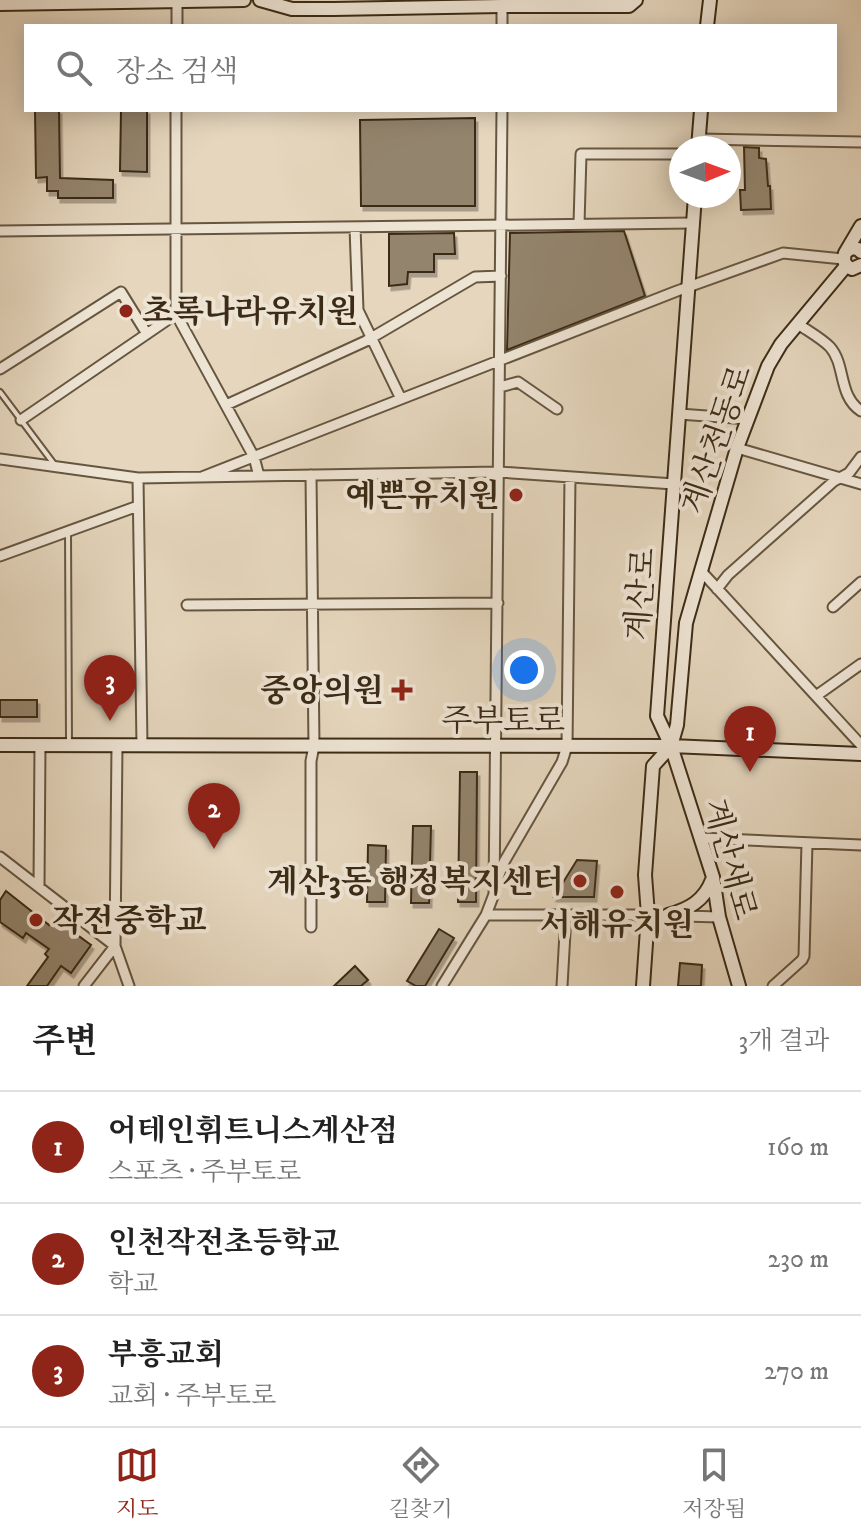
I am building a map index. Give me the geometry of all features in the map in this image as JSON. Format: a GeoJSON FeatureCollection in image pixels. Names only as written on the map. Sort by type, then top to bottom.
{"type":"FeatureCollection","features":[{"type":"Feature","properties":{"kind":"street"},"geometry":{"type":"LineString","coordinates":[[0,4],[244,0]]}},
{"type":"Feature","properties":{"kind":"street"},"geometry":{"type":"LineString","coordinates":[[260,0],[292,9],[629,6],[636,0]]}},
{"type":"Feature","properties":{"kind":"street"},"geometry":{"type":"LineString","coordinates":[[707,24],[710,0]]}},
{"type":"Feature","properties":{"kind":"street"},"geometry":{"type":"LineString","coordinates":[[177,1],[177,24]]}},
{"type":"Feature","properties":{"kind":"street"},"geometry":{"type":"LineString","coordinates":[[502,6],[502,24]]}},
{"type":"Feature","properties":{"kind":"street"},"geometry":{"type":"LineString","coordinates":[[176,112],[176,314],[254,457],[259,476]]}},
{"type":"Feature","properties":{"kind":"street"},"geometry":{"type":"LineString","coordinates":[[442,986],[486,915],[494,894],[502,112]]}},
{"type":"Feature","properties":{"kind":"street"},"geometry":{"type":"LineString","coordinates":[[699,136],[701,112]]}},
{"type":"Feature","properties":{"kind":"street"},"geometry":{"type":"LineString","coordinates":[[741,143],[861,142]]}},
{"type":"Feature","properties":{"kind":"street"},"geometry":{"type":"LineString","coordinates":[[579,224],[581,154],[669,154]]}},
{"type":"Feature","properties":{"kind":"street","name":"계산로"},"geometry":{"type":"LineString","coordinates":[[671,746],[657,716],[694,208]]}},
{"type":"Feature","properties":{"kind":"street"},"geometry":{"type":"LineString","coordinates":[[0,231],[693,223]]}},
{"type":"Feature","properties":{"kind":"street","name":"계산천동로"},"geometry":{"type":"LineString","coordinates":[[671,746],[677,725],[686,623],[737,448],[773,354],[852,265],[861,226]]}},
{"type":"Feature","properties":{"kind":"street"},"geometry":{"type":"LineString","coordinates":[[355,227],[358,310],[401,399]]}},
{"type":"Feature","properties":{"kind":"street"},"geometry":{"type":"LineString","coordinates":[[202,477],[688,286],[783,253],[852,265],[851,248],[861,252]]}},
{"type":"Feature","properties":{"kind":"street"},"geometry":{"type":"LineString","coordinates":[[226,405],[366,341],[475,277],[501,276]]}},
{"type":"Feature","properties":{"kind":"street"},"geometry":{"type":"LineString","coordinates":[[0,369],[121,292],[147,334]]}},
{"type":"Feature","properties":{"kind":"street"},"geometry":{"type":"LineString","coordinates":[[21,420],[176,314]]}},
{"type":"Feature","properties":{"kind":"street"},"geometry":{"type":"LineString","coordinates":[[798,324],[830,348],[850,402],[861,411]]}},
{"type":"Feature","properties":{"kind":"street"},"geometry":{"type":"LineString","coordinates":[[500,387],[518,382],[557,409]]}},
{"type":"Feature","properties":{"kind":"street"},"geometry":{"type":"LineString","coordinates":[[679,414],[748,419]]}},
{"type":"Feature","properties":{"kind":"street"},"geometry":{"type":"LineString","coordinates":[[737,448],[861,484]]}},
{"type":"Feature","properties":{"kind":"street"},"geometry":{"type":"LineString","coordinates":[[717,589],[728,575],[839,477],[849,473],[861,457]]}},
{"type":"Feature","properties":{"kind":"street"},"geometry":{"type":"LineString","coordinates":[[0,459],[138,478],[499,472],[674,484]]}},
{"type":"Feature","properties":{"kind":"street"},"geometry":{"type":"LineString","coordinates":[[311,475],[314,746],[311,761],[311,927]]}},
{"type":"Feature","properties":{"kind":"street"},"geometry":{"type":"LineString","coordinates":[[494,887],[504,862],[562,762],[567,746],[570,477]]}},
{"type":"Feature","properties":{"kind":"street"},"geometry":{"type":"LineString","coordinates":[[138,478],[142,745]]}},
{"type":"Feature","properties":{"kind":"street"},"geometry":{"type":"LineString","coordinates":[[0,556],[138,506]]}},
{"type":"Feature","properties":{"kind":"street"},"geometry":{"type":"LineString","coordinates":[[701,571],[861,745]]}},
{"type":"Feature","properties":{"kind":"street"},"geometry":{"type":"LineString","coordinates":[[833,607],[861,582]]}},
{"type":"Feature","properties":{"kind":"street"},"geometry":{"type":"LineString","coordinates":[[187,605],[498,603]]}},
{"type":"Feature","properties":{"kind":"street"},"geometry":{"type":"LineString","coordinates":[[816,696],[861,664]]}},
{"type":"Feature","properties":{"kind":"street","name":"주부토로"},"geometry":{"type":"LineString","coordinates":[[0,745],[671,746],[861,754]]}},
{"type":"Feature","properties":{"kind":"street"},"geometry":{"type":"LineString","coordinates":[[39,887],[40,745]]}},
{"type":"Feature","properties":{"kind":"street"},"geometry":{"type":"LineString","coordinates":[[117,745],[115,946],[129,986]]}},
{"type":"Feature","properties":{"kind":"street"},"geometry":{"type":"LineString","coordinates":[[643,986],[648,915],[645,875],[653,766],[671,746]]}},
{"type":"Feature","properties":{"kind":"street","name":"계산새로"},"geometry":{"type":"LineString","coordinates":[[671,746],[713,877],[719,917],[739,986]]}},
{"type":"Feature","properties":{"kind":"street"},"geometry":{"type":"LineString","coordinates":[[701,838],[861,845]]}},
{"type":"Feature","properties":{"kind":"street"},"geometry":{"type":"LineString","coordinates":[[773,986],[804,956],[807,843]]}},
{"type":"Feature","properties":{"kind":"street"},"geometry":{"type":"LineString","coordinates":[[0,857],[115,946]]}},
{"type":"Feature","properties":{"kind":"street"},"geometry":{"type":"LineString","coordinates":[[668,915],[698,903],[708,891],[713,877]]}},
{"type":"Feature","properties":{"kind":"street"},"geometry":{"type":"LineString","coordinates":[[486,915],[719,917]]}},
{"type":"Feature","properties":{"kind":"street"},"geometry":{"type":"LineString","coordinates":[[562,986],[566,915]]}},
{"type":"Feature","properties":{"kind":"street"},"geometry":{"type":"LineString","coordinates":[[84,986],[115,946]]}},
{"type":"Feature","properties":{"kind":"lane"},"geometry":{"type":"LineString","coordinates":[[0,392],[56,466]]}},
{"type":"Feature","properties":{"kind":"lane"},"geometry":{"type":"LineString","coordinates":[[68,531],[69,745]]}},
{"type":"Feature","properties":{"kind":"building"},"geometry":{"type":"Polygon","coordinates":[[[35,112],[59,112],[60,178],[113,180],[113,198],[58,198],[58,191],[47,191],[47,177],[36,178],[35,112]]]}},
{"type":"Feature","properties":{"kind":"building"},"geometry":{"type":"Polygon","coordinates":[[[121,112],[147,112],[147,172],[120,171],[121,112]]]}},
{"type":"Feature","properties":{"kind":"building"},"geometry":{"type":"Polygon","coordinates":[[[475,118],[475,206],[361,206],[360,120],[475,118]]]}},
{"type":"Feature","properties":{"kind":"building"},"geometry":{"type":"Polygon","coordinates":[[[744,147],[759,148],[759,158],[766,159],[771,209],[741,210],[741,190],[745,190],[744,147]]]}},
{"type":"Feature","properties":{"kind":"building"},"geometry":{"type":"Polygon","coordinates":[[[624,231],[645,296],[507,350],[510,233],[624,231]]]}},
{"type":"Feature","properties":{"kind":"building"},"geometry":{"type":"Polygon","coordinates":[[[454,233],[455,254],[434,254],[434,272],[408,272],[407,284],[389,286],[389,234],[454,233]]]}},
{"type":"Feature","properties":{"kind":"building"},"geometry":{"type":"Polygon","coordinates":[[[0,700],[37,700],[37,717],[0,717],[0,700]]]}},
{"type":"Feature","properties":{"kind":"building"},"geometry":{"type":"Polygon","coordinates":[[[460,772],[477,772],[476,902],[458,902],[460,772]]]}},
{"type":"Feature","properties":{"kind":"building"},"geometry":{"type":"Polygon","coordinates":[[[413,826],[431,826],[429,903],[411,903],[413,826]]]}},
{"type":"Feature","properties":{"kind":"building"},"geometry":{"type":"Polygon","coordinates":[[[368,845],[386,846],[385,902],[367,902],[368,845]]]}},
{"type":"Feature","properties":{"kind":"building"},"geometry":{"type":"Polygon","coordinates":[[[577,860],[597,861],[594,897],[554,897],[577,860]]]}},
{"type":"Feature","properties":{"kind":"building"},"geometry":{"type":"Polygon","coordinates":[[[6,891],[49,925],[54,918],[91,945],[71,973],[61,966],[47,986],[27,986],[48,957],[45,954],[49,949],[26,933],[23,938],[0,922],[0,900],[6,891]]]}},
{"type":"Feature","properties":{"kind":"building"},"geometry":{"type":"Polygon","coordinates":[[[439,929],[454,938],[425,986],[416,986],[407,981],[439,929]]]}},
{"type":"Feature","properties":{"kind":"building"},"geometry":{"type":"Polygon","coordinates":[[[680,963],[702,965],[701,986],[678,986],[680,963]]]}},
{"type":"Feature","properties":{"kind":"building"},"geometry":{"type":"Polygon","coordinates":[[[355,966],[368,980],[361,986],[334,986],[355,966]]]}},
{"type":"Feature","properties":{"kind":"place","name":"초록나라유치원"},"geometry":{"type":"Point","coordinates":[126,311]}},
{"type":"Feature","properties":{"kind":"place","name":"예쁜유치원"},"geometry":{"type":"Point","coordinates":[516,495]}},
{"type":"Feature","properties":{"kind":"place","name":"중앙의원"},"geometry":{"type":"Point","coordinates":[402,690]}},
{"type":"Feature","properties":{"kind":"place","name":"부흥교회"},"geometry":{"type":"Point","coordinates":[110,721]}},
{"type":"Feature","properties":{"kind":"place","name":"어테인휘트니스계산점"},"geometry":{"type":"Point","coordinates":[750,772]}},
{"type":"Feature","properties":{"kind":"place","name":"인천작전초등학교"},"geometry":{"type":"Point","coordinates":[214,849]}},
{"type":"Feature","properties":{"kind":"place","name":"계산3동 행정복지센터"},"geometry":{"type":"Point","coordinates":[580,881]}},
{"type":"Feature","properties":{"kind":"place","name":"서해유치원"},"geometry":{"type":"Point","coordinates":[617,892]}},
{"type":"Feature","properties":{"kind":"place","name":"작전중학교"},"geometry":{"type":"Point","coordinates":[36,920]}}]}
